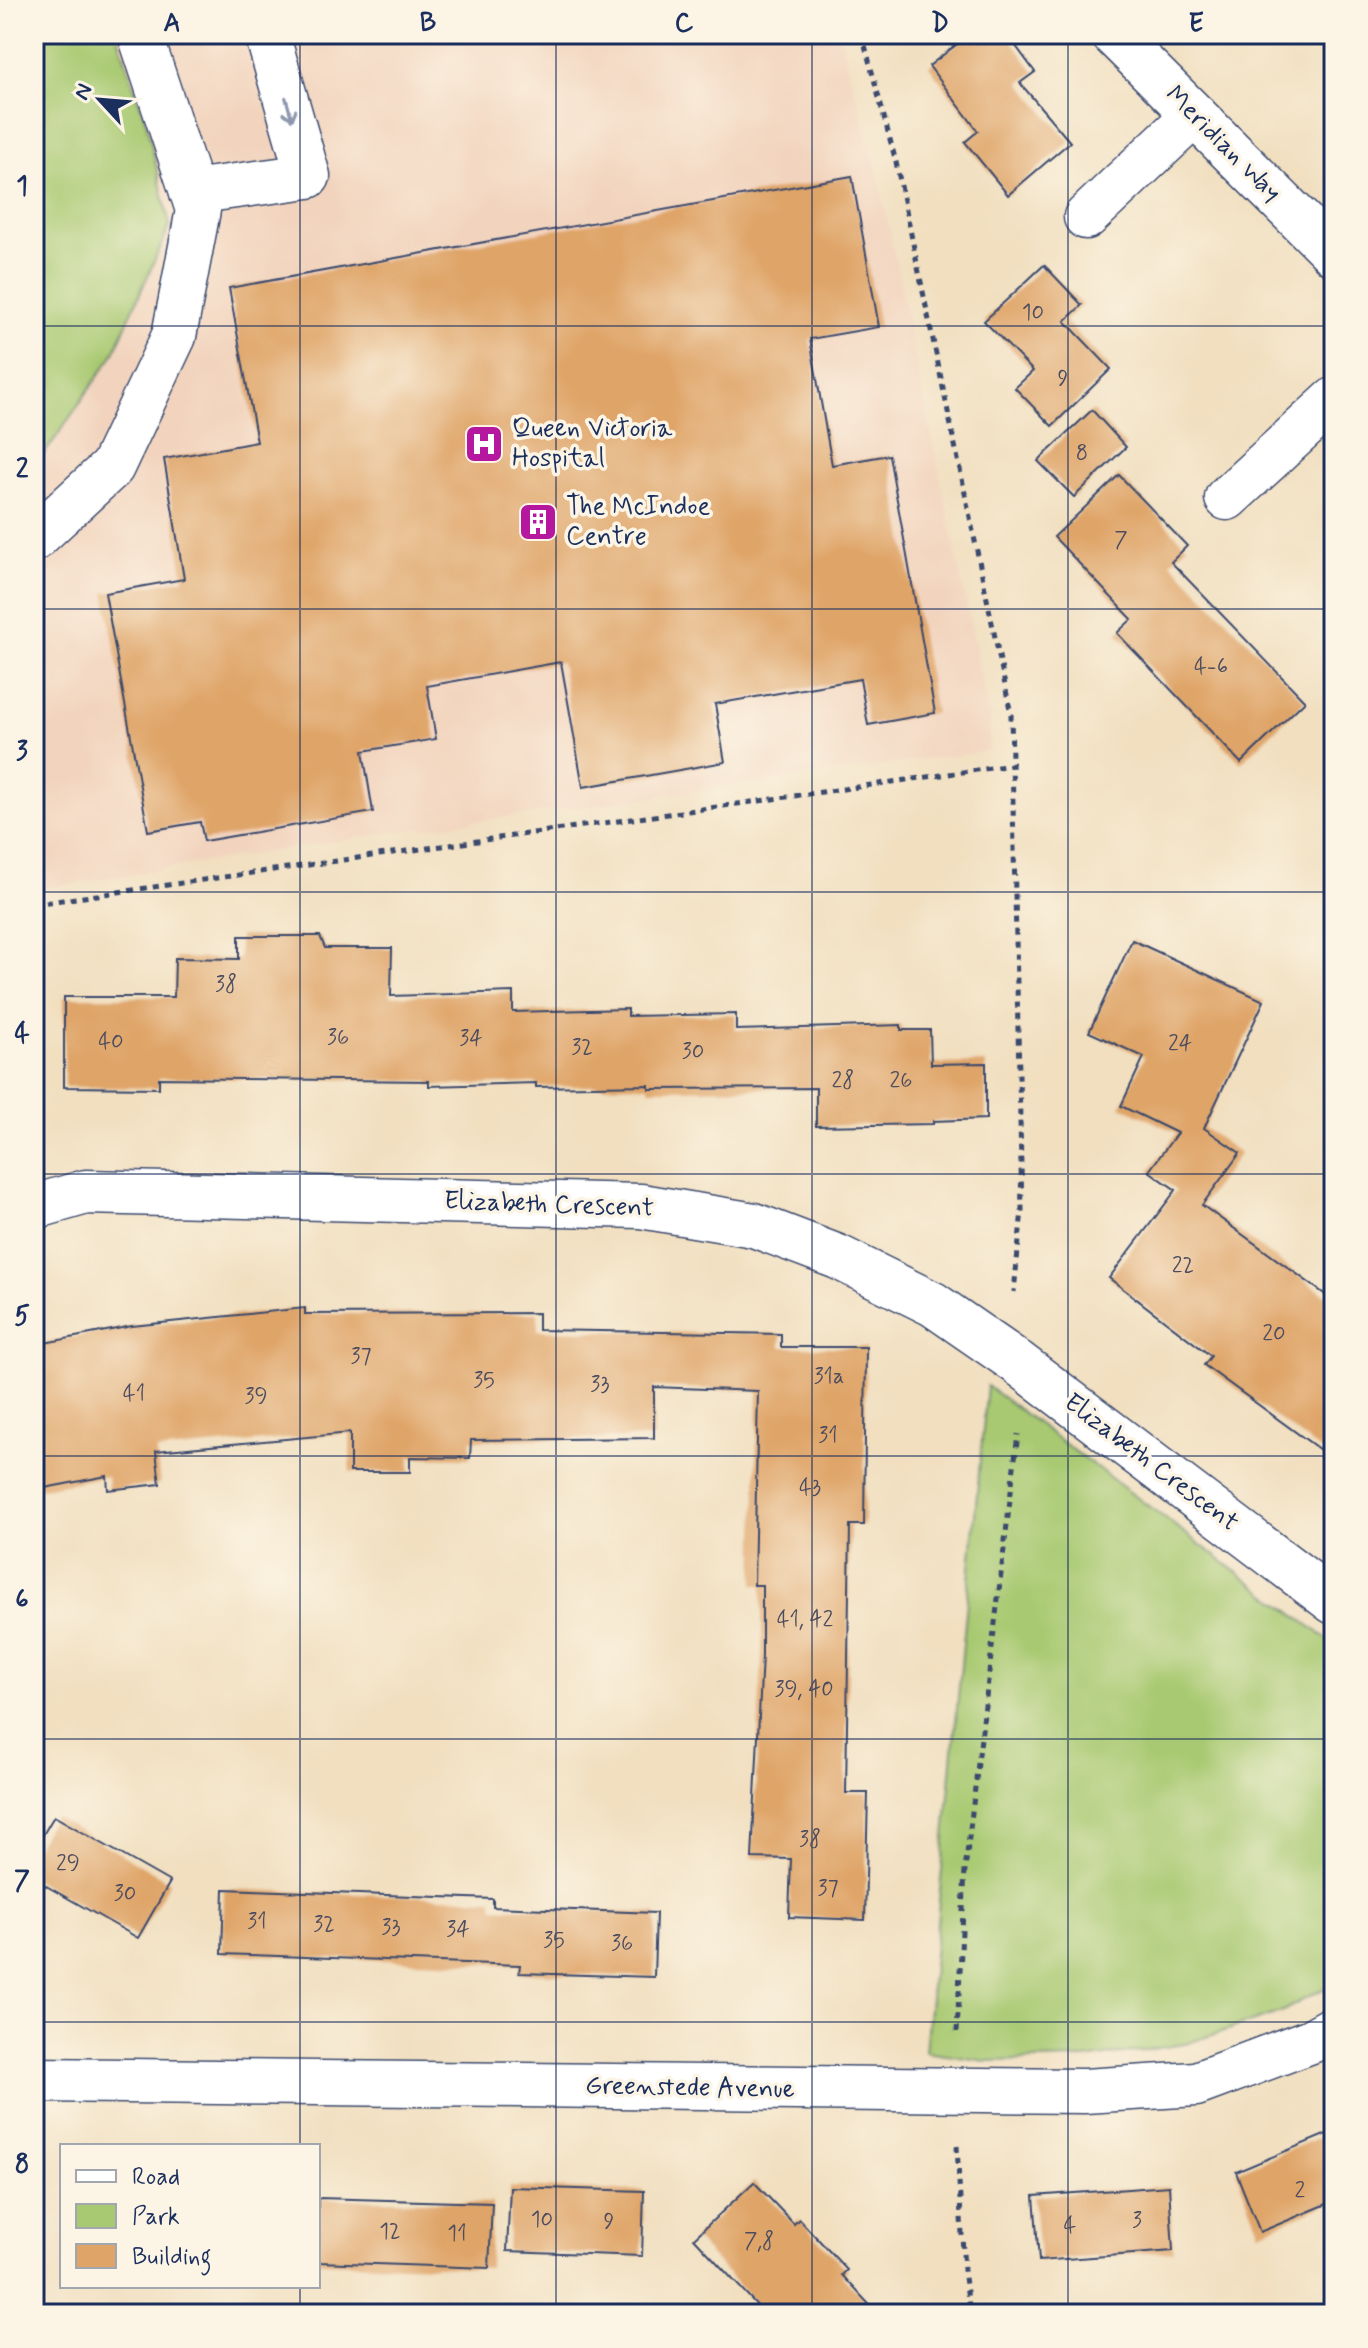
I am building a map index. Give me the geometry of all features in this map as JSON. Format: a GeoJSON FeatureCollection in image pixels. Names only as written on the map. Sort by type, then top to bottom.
{"type":"FeatureCollection","features":[{"type":"Feature","properties":{"kind":"street"},"geometry":{"type":"LineString","coordinates":[[34,539],[112,467],[174,336],[198,210],[140,34]]}},
{"type":"Feature","properties":{"kind":"street"},"geometry":{"type":"LineString","coordinates":[[192,192],[308,176],[267,34]]}},
{"type":"Feature","properties":{"kind":"street","name":"Meridian Way"},"geometry":{"type":"LineString","coordinates":[[1113,34],[1334,254]]}},
{"type":"Feature","properties":{"kind":"street"},"geometry":{"type":"LineString","coordinates":[[1086,217],[1194,115]]}},
{"type":"Feature","properties":{"kind":"street"},"geometry":{"type":"LineString","coordinates":[[1227,498],[1334,400]]}},
{"type":"Feature","properties":{"kind":"street","name":"Elizabeth Crescent"},"geometry":{"type":"LineString","coordinates":[[34,1207],[86,1192],[641,1206],[754,1225],[838,1257],[933,1304],[1017,1362],[1334,1602]]}},
{"type":"Feature","properties":{"kind":"street","name":"Greenstede Avenue"},"geometry":{"type":"LineString","coordinates":[[34,2080],[1084,2091],[1196,2084],[1311,2041],[1334,2028]]}},
{"type":"Feature","properties":{"kind":"path"},"geometry":{"type":"LineString","coordinates":[[862,34],[896,162],[1011,714],[1022,1210],[1012,1310],[1019,1422],[965,1870],[953,2091],[964,2270],[970,2314]]}},
{"type":"Feature","properties":{"kind":"path"},"geometry":{"type":"LineString","coordinates":[[34,904],[1012,765]]}},
{"type":"Feature","properties":{"kind":"shaded area","name":"Queen Victoria Hospital"},"geometry":{"type":"Polygon","coordinates":[[[34,34],[839,34],[877,170],[990,718],[989,751],[381,834],[34,890],[34,34]]]}},
{"type":"Feature","properties":{"kind":"green space"},"geometry":{"type":"Polygon","coordinates":[[[34,34],[117,34],[147,126],[170,225],[113,355],[34,469],[34,34]]]}},
{"type":"Feature","properties":{"kind":"green space"},"geometry":{"type":"Polygon","coordinates":[[[987,1386],[1334,1644],[1334,1983],[1281,2012],[1185,2044],[1086,2059],[986,2061],[925,2052],[987,1386]]]}},
{"type":"Feature","properties":{"kind":"building"},"geometry":{"type":"Polygon","coordinates":[[[970,34],[1007,34],[1035,72],[1020,83],[1070,142],[1008,195],[965,142],[978,131],[929,66],[970,34]]]}},
{"type":"Feature","properties":{"kind":"building","name":"The McIndoe Centre"},"geometry":{"type":"Polygon","coordinates":[[[852,176],[879,327],[810,339],[832,465],[889,455],[935,713],[868,725],[860,679],[715,704],[725,762],[583,787],[561,662],[427,686],[436,739],[363,751],[373,812],[204,841],[200,822],[148,831],[105,593],[184,579],[164,459],[257,442],[229,288],[852,176]]]}},
{"type":"Feature","properties":{"kind":"building"},"geometry":{"type":"Polygon","coordinates":[[[1044,265],[1082,305],[1065,321],[1111,369],[1052,426],[1015,388],[1033,371],[984,321],[1044,265]]]}},
{"type":"Feature","properties":{"kind":"building"},"geometry":{"type":"Polygon","coordinates":[[[1092,410],[1126,447],[1074,497],[1038,461],[1092,410]]]}},
{"type":"Feature","properties":{"kind":"building"},"geometry":{"type":"Polygon","coordinates":[[[1119,475],[1187,546],[1171,562],[1305,701],[1241,763],[1117,633],[1132,619],[1054,537],[1119,475]]]}},
{"type":"Feature","properties":{"kind":"building"},"geometry":{"type":"Polygon","coordinates":[[[239,936],[320,936],[325,948],[392,948],[391,996],[513,992],[513,1012],[628,1009],[628,1016],[736,1014],[736,1030],[901,1025],[901,1030],[930,1030],[931,1064],[986,1063],[986,1119],[933,1121],[933,1124],[816,1126],[816,1088],[649,1089],[649,1085],[536,1087],[536,1083],[429,1086],[429,1081],[159,1078],[159,1088],[64,1087],[64,997],[174,997],[175,958],[239,959],[239,936]]]}},
{"type":"Feature","properties":{"kind":"building"},"geometry":{"type":"Polygon","coordinates":[[[1132,940],[1264,1001],[1204,1128],[1240,1153],[1202,1205],[1334,1301],[1334,1460],[1204,1365],[1211,1356],[1109,1278],[1176,1190],[1149,1171],[1177,1133],[1121,1106],[1144,1057],[1089,1032],[1132,940]]]}},
{"type":"Feature","properties":{"kind":"building"},"geometry":{"type":"Polygon","coordinates":[[[305,1308],[305,1314],[538,1313],[538,1330],[781,1334],[781,1347],[866,1347],[864,1525],[850,1525],[846,1793],[868,1793],[865,1920],[789,1917],[791,1859],[752,1858],[762,1655],[762,1585],[754,1585],[758,1391],[654,1387],[654,1438],[471,1440],[470,1458],[410,1457],[410,1472],[350,1472],[350,1433],[156,1451],[160,1484],[108,1490],[107,1476],[34,1490],[34,1345],[132,1326],[305,1308]]]}},
{"type":"Feature","properties":{"kind":"building"},"geometry":{"type":"Polygon","coordinates":[[[54,1816],[170,1882],[138,1938],[34,1879],[34,1850],[54,1816]]]}},
{"type":"Feature","properties":{"kind":"building"},"geometry":{"type":"Polygon","coordinates":[[[224,1889],[493,1899],[493,1907],[656,1913],[654,1977],[519,1973],[520,1965],[222,1954],[224,1889]]]}},
{"type":"Feature","properties":{"kind":"building"},"geometry":{"type":"Polygon","coordinates":[[[1334,2131],[1334,2201],[1260,2232],[1236,2172],[1334,2131]]]}},
{"type":"Feature","properties":{"kind":"building"},"geometry":{"type":"Polygon","coordinates":[[[754,2182],[794,2224],[799,2219],[847,2270],[842,2275],[878,2314],[765,2314],[694,2238],[754,2182]]]}},
{"type":"Feature","properties":{"kind":"building"},"geometry":{"type":"Polygon","coordinates":[[[1169,2186],[1173,2251],[1039,2261],[1034,2196],[1169,2186]]]}},
{"type":"Feature","properties":{"kind":"building"},"geometry":{"type":"Polygon","coordinates":[[[510,2187],[644,2191],[642,2256],[507,2251],[510,2187]]]}},
{"type":"Feature","properties":{"kind":"building"},"geometry":{"type":"Polygon","coordinates":[[[320,2198],[492,2203],[489,2268],[320,2262],[320,2198]]]}},
{"type":"Feature","properties":{"kind":"place","name":"Queen Victoria Hospital"},"geometry":{"type":"Point","coordinates":[484,444]}},
{"type":"Feature","properties":{"kind":"place","name":"The McIndoe Centre"},"geometry":{"type":"Point","coordinates":[538,522]}}]}
